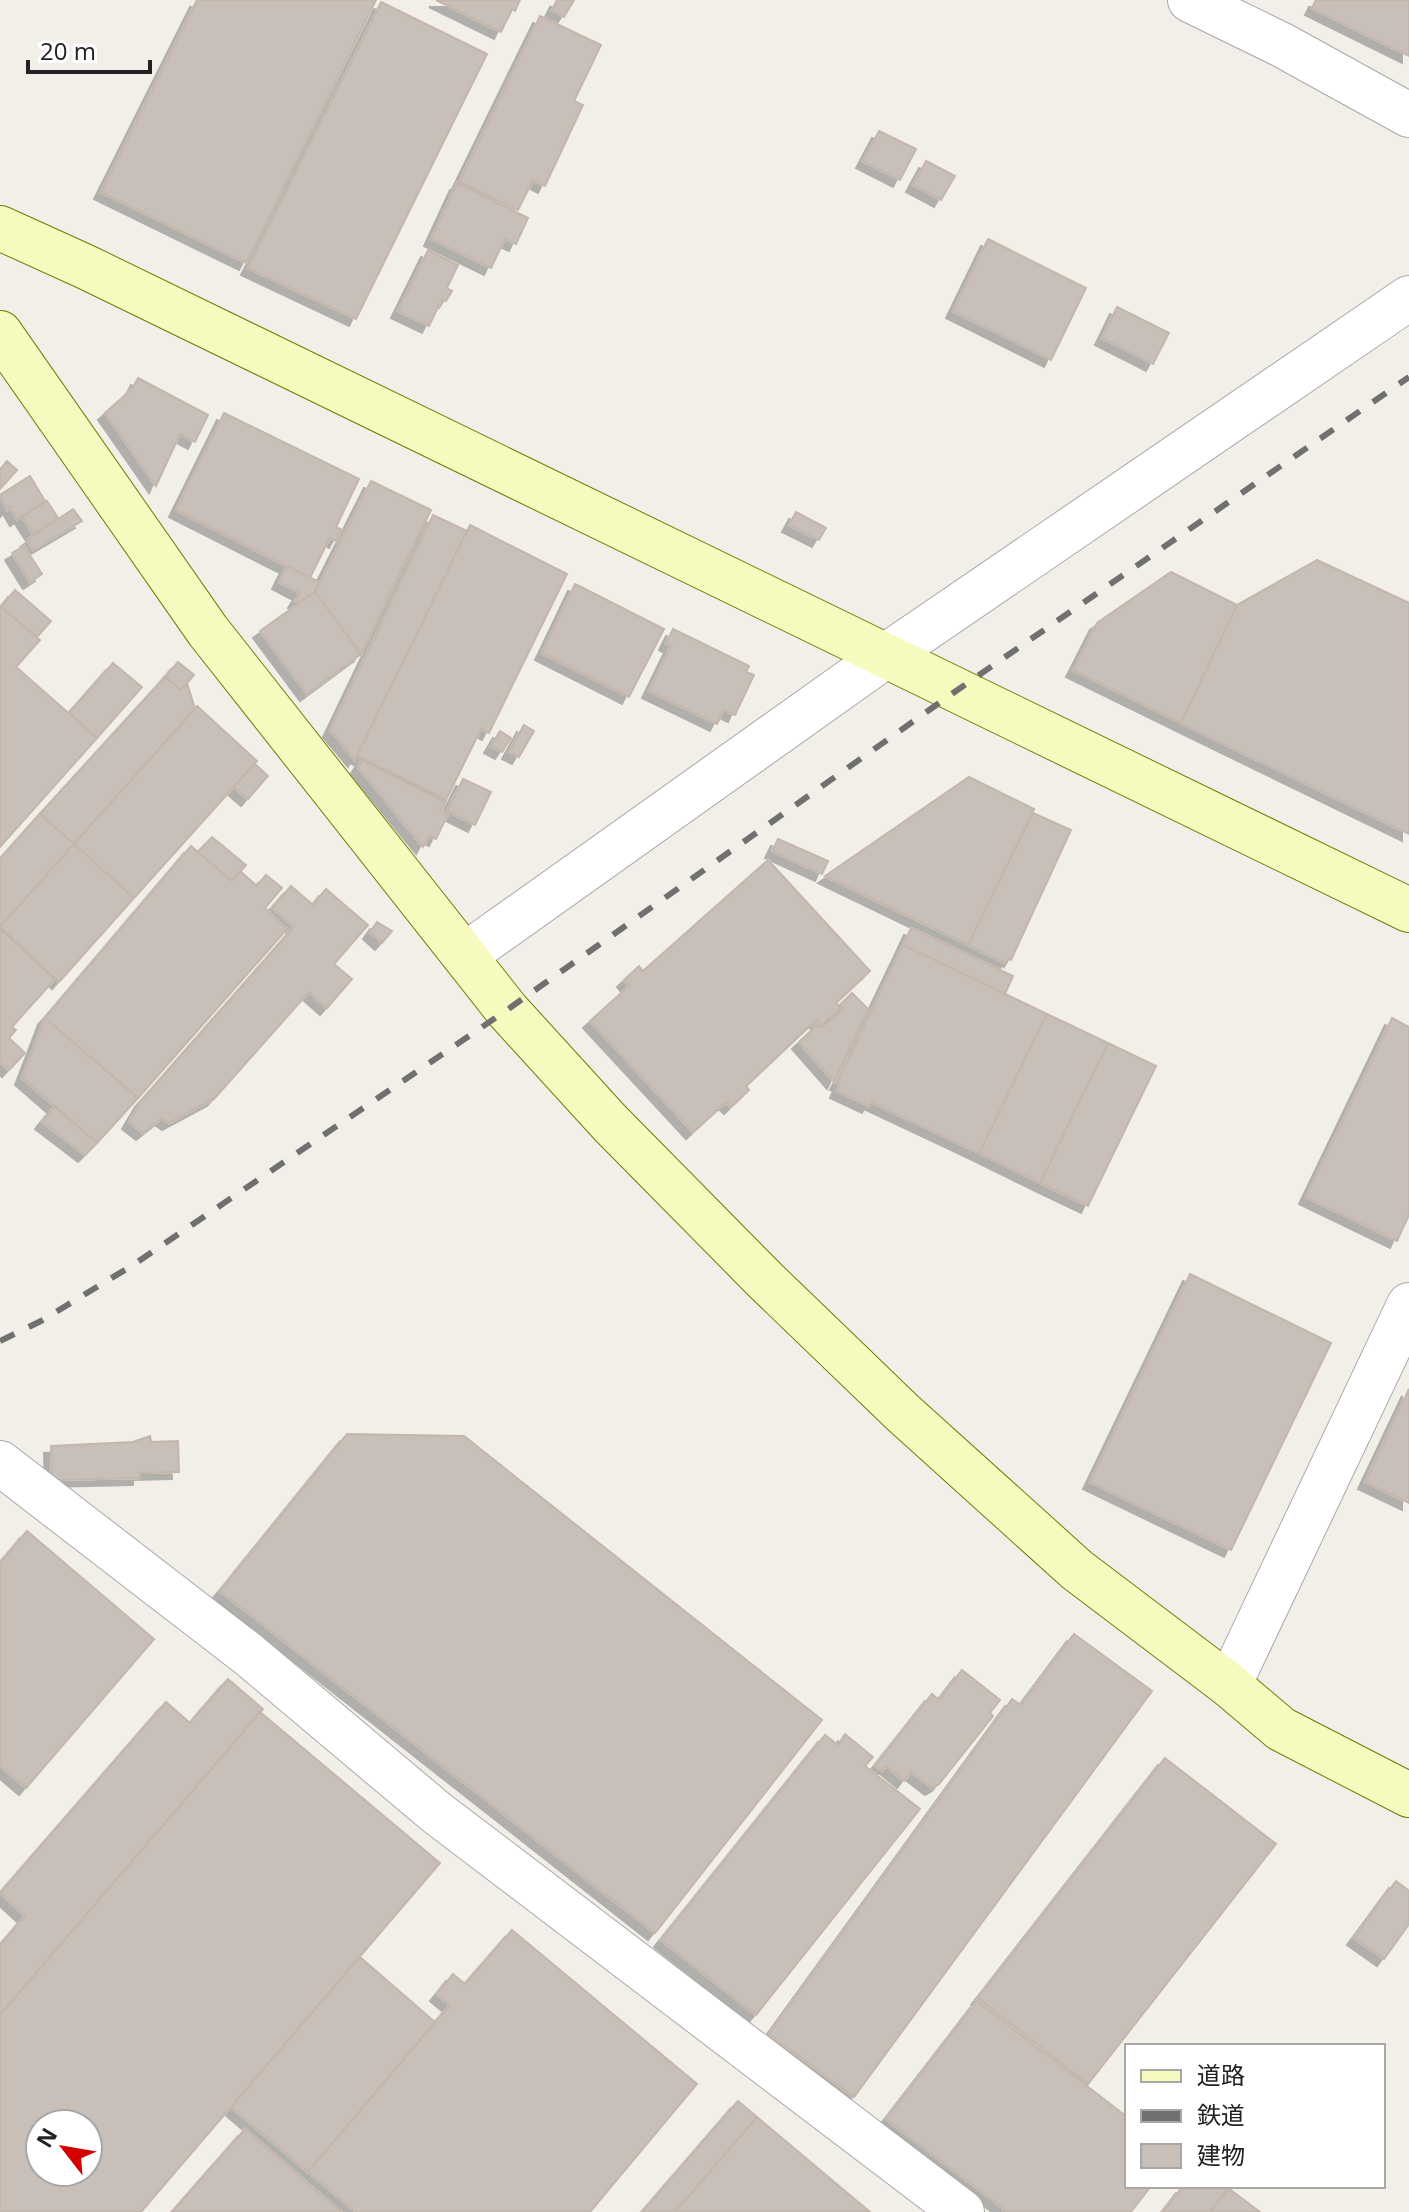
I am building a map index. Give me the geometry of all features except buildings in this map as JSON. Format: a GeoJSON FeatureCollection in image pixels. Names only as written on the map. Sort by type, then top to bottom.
{"type":"FeatureCollection","features":[{"type":"Feature","properties":{"kind":"street"},"geometry":{"type":"LineString","coordinates":[[1190,0],[1282,45],[1409,115]]}},
{"type":"Feature","properties":{"kind":"street"},"geometry":{"type":"LineString","coordinates":[[0,228],[1409,910]]}},
{"type":"Feature","properties":{"kind":"street"},"geometry":{"type":"LineString","coordinates":[[465,955],[884,657],[1409,298]]}},
{"type":"Feature","properties":{"kind":"street"},"geometry":{"type":"LineString","coordinates":[[0,333],[208,631],[507,1010],[610,1123],[766,1281],[903,1413],[1077,1570],[1229,1685],[1281,1729],[1409,1795]]}},
{"type":"Feature","properties":{"kind":"street"},"geometry":{"type":"LineString","coordinates":[[1229,1685],[1407,1314]]}},
{"type":"Feature","properties":{"kind":"street"},"geometry":{"type":"LineString","coordinates":[[0,1463],[248,1654],[437,1813],[962,2212]]}},
{"type":"Feature","properties":{"kind":"railway"},"geometry":{"type":"LineString","coordinates":[[0,1341],[41,1321],[133,1265],[507,1010],[956,691],[1409,377]]}}]}
